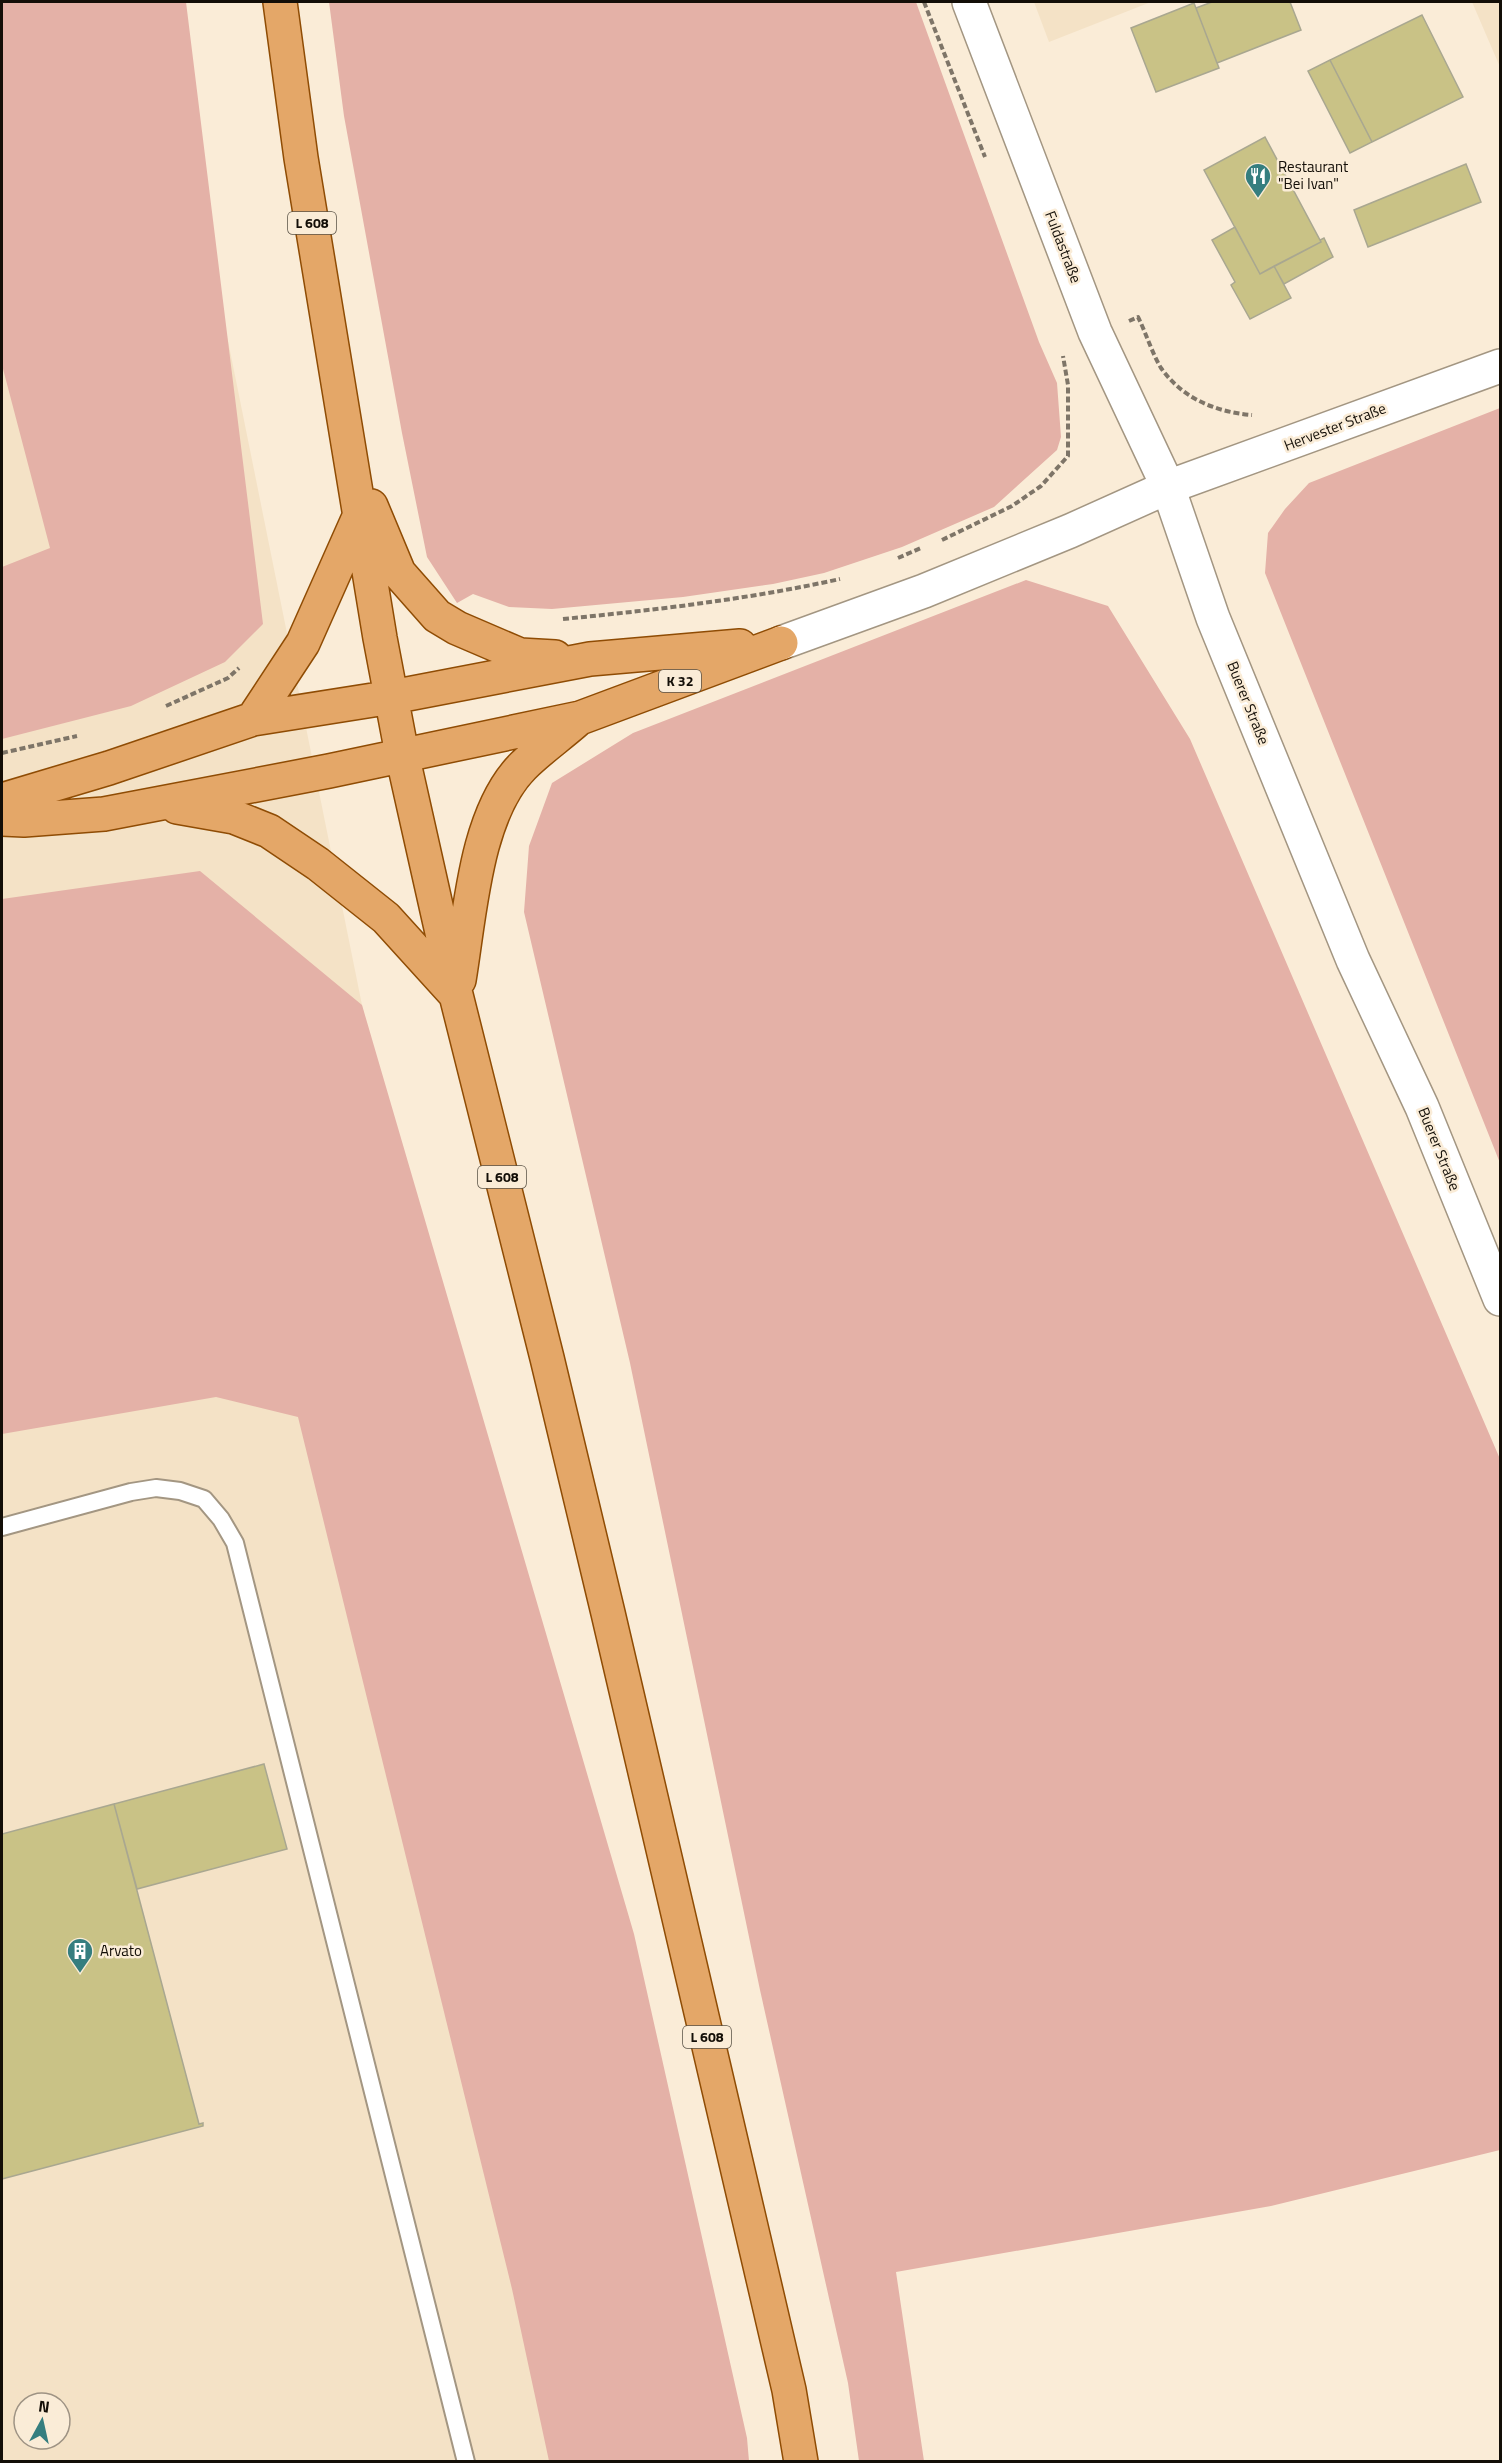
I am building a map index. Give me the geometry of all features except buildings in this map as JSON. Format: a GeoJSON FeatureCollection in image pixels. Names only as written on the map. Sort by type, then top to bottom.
{"type":"FeatureCollection","features":[{"type":"Feature","properties":{"kind":"main road","name":"L 608"},"geometry":{"type":"LineString","coordinates":[[280,2],[301,158],[359,517],[402,754],[456,995],[603,1589],[789,2390],[801,2462]]}},
{"type":"Feature","properties":{"kind":"main road"},"geometry":{"type":"LineString","coordinates":[[349,444],[371,507],[399,573],[437,616],[456,628],[520,655],[590,659]]}},
{"type":"Feature","properties":{"kind":"main road"},"geometry":{"type":"LineString","coordinates":[[253,719],[303,643],[359,517]]}},
{"type":"Feature","properties":{"kind":"main road"},"geometry":{"type":"LineString","coordinates":[[2,800],[109,768],[253,719],[590,659],[781,643]]}},
{"type":"Feature","properties":{"kind":"main road","name":"K 32"},"geometry":{"type":"LineString","coordinates":[[402,754],[580,718],[781,643]]}},
{"type":"Feature","properties":{"kind":"main road"},"geometry":{"type":"LineString","coordinates":[[456,995],[483,840],[491,815],[522,767],[580,718]]}},
{"type":"Feature","properties":{"kind":"main road"},"geometry":{"type":"LineString","coordinates":[[2,819],[24,820],[104,814],[329,771],[402,754]]}},
{"type":"Feature","properties":{"kind":"main road"},"geometry":{"type":"LineString","coordinates":[[157,803],[234,817],[269,831],[318,864],[386,918],[456,995]]}},
{"type":"Feature","properties":{"kind":"street","name":"Fuldastraße"},"geometry":{"type":"LineString","coordinates":[[969,2],[1095,332],[1168,487]]}},
{"type":"Feature","properties":{"kind":"street","name":"Hervester Straße"},"geometry":{"type":"LineString","coordinates":[[1168,487],[1500,366]]}},
{"type":"Feature","properties":{"kind":"street","name":"K 32"},"geometry":{"type":"LineString","coordinates":[[781,643],[934,587],[1070,531],[1168,487]]}},
{"type":"Feature","properties":{"kind":"street","name":"Buerer Straße"},"geometry":{"type":"LineString","coordinates":[[1168,487],[1213,618],[1353,960],[1422,1107],[1500,1299]]}},
{"type":"Feature","properties":{"kind":"lane"},"geometry":{"type":"LineString","coordinates":[[2,1527],[131,1492],[156,1488],[180,1491],[204,1499],[221,1519],[235,1543],[466,2462]]}},
{"type":"Feature","properties":{"kind":"path"},"geometry":{"type":"LineString","coordinates":[[939,542],[1012,506],[1041,486],[1068,456],[1068,385],[1061,347],[1095,332],[1138,317],[1161,367],[1178,387],[1195,401],[1213,408],[1236,414],[1258,416]]}},
{"type":"Feature","properties":{"kind":"path"},"geometry":{"type":"LineString","coordinates":[[887,562],[929,546]]}},
{"type":"Feature","properties":{"kind":"path"},"geometry":{"type":"LineString","coordinates":[[557,619],[650,610],[785,591],[845,578]]}},
{"type":"Feature","properties":{"kind":"path"},"geometry":{"type":"LineString","coordinates":[[164,707],[228,678],[242,665]]}},
{"type":"Feature","properties":{"kind":"path"},"geometry":{"type":"LineString","coordinates":[[2,753],[78,735]]}},
{"type":"Feature","properties":{"kind":"shaded area"},"geometry":{"type":"Polygon","coordinates":[[[2,2],[186,2],[263,624],[225,662],[131,706],[2,739],[2,567],[50,548],[2,365],[2,2]]]}},
{"type":"Feature","properties":{"kind":"shaded area"},"geometry":{"type":"Polygon","coordinates":[[[329,2],[916,2],[1039,342],[1057,383],[1061,437],[1057,450],[994,507],[902,547],[824,573],[773,584],[683,597],[552,609],[509,607],[473,594],[457,603],[427,557],[344,116],[329,2]]]}},
{"type":"Feature","properties":{"kind":"shaded area"},"geometry":{"type":"Polygon","coordinates":[[[1034,2],[1151,2],[1049,42],[1034,2]]]}},
{"type":"Feature","properties":{"kind":"shaded area"},"geometry":{"type":"Polygon","coordinates":[[[1472,2],[1500,2],[1500,67],[1472,2]]]}},
{"type":"Feature","properties":{"kind":"shaded area"},"geometry":{"type":"Polygon","coordinates":[[[2,288],[227,336],[362,1005],[483,1528],[692,2461],[2,2462],[2,288]]]}},
{"type":"Feature","properties":{"kind":"shaded area"},"geometry":{"type":"Polygon","coordinates":[[[1500,408],[1500,1163],[1265,573],[1268,533],[1285,509],[1309,483],[1500,408]]]}},
{"type":"Feature","properties":{"kind":"shaded area"},"geometry":{"type":"Polygon","coordinates":[[[1026,580],[1108,606],[1190,739],[1500,1459],[1500,2150],[1271,2206],[896,2272],[924,2461],[859,2461],[848,2383],[760,1990],[630,1363],[524,912],[529,846],[552,783],[633,733],[1026,580]]]}},
{"type":"Feature","properties":{"kind":"shaded area"},"geometry":{"type":"Polygon","coordinates":[[[200,871],[362,1005],[634,1934],[747,2438],[749,2461],[549,2461],[512,2289],[298,1417],[216,1397],[2,1434],[2,899],[200,871]]]}},
{"type":"Feature","properties":{"kind":"place","name":"Restaurant \"Bei Ivan\""},"geometry":{"type":"Point","coordinates":[1258,199]}},
{"type":"Feature","properties":{"kind":"place","name":"Arvato"},"geometry":{"type":"Point","coordinates":[80,1974]}}]}
